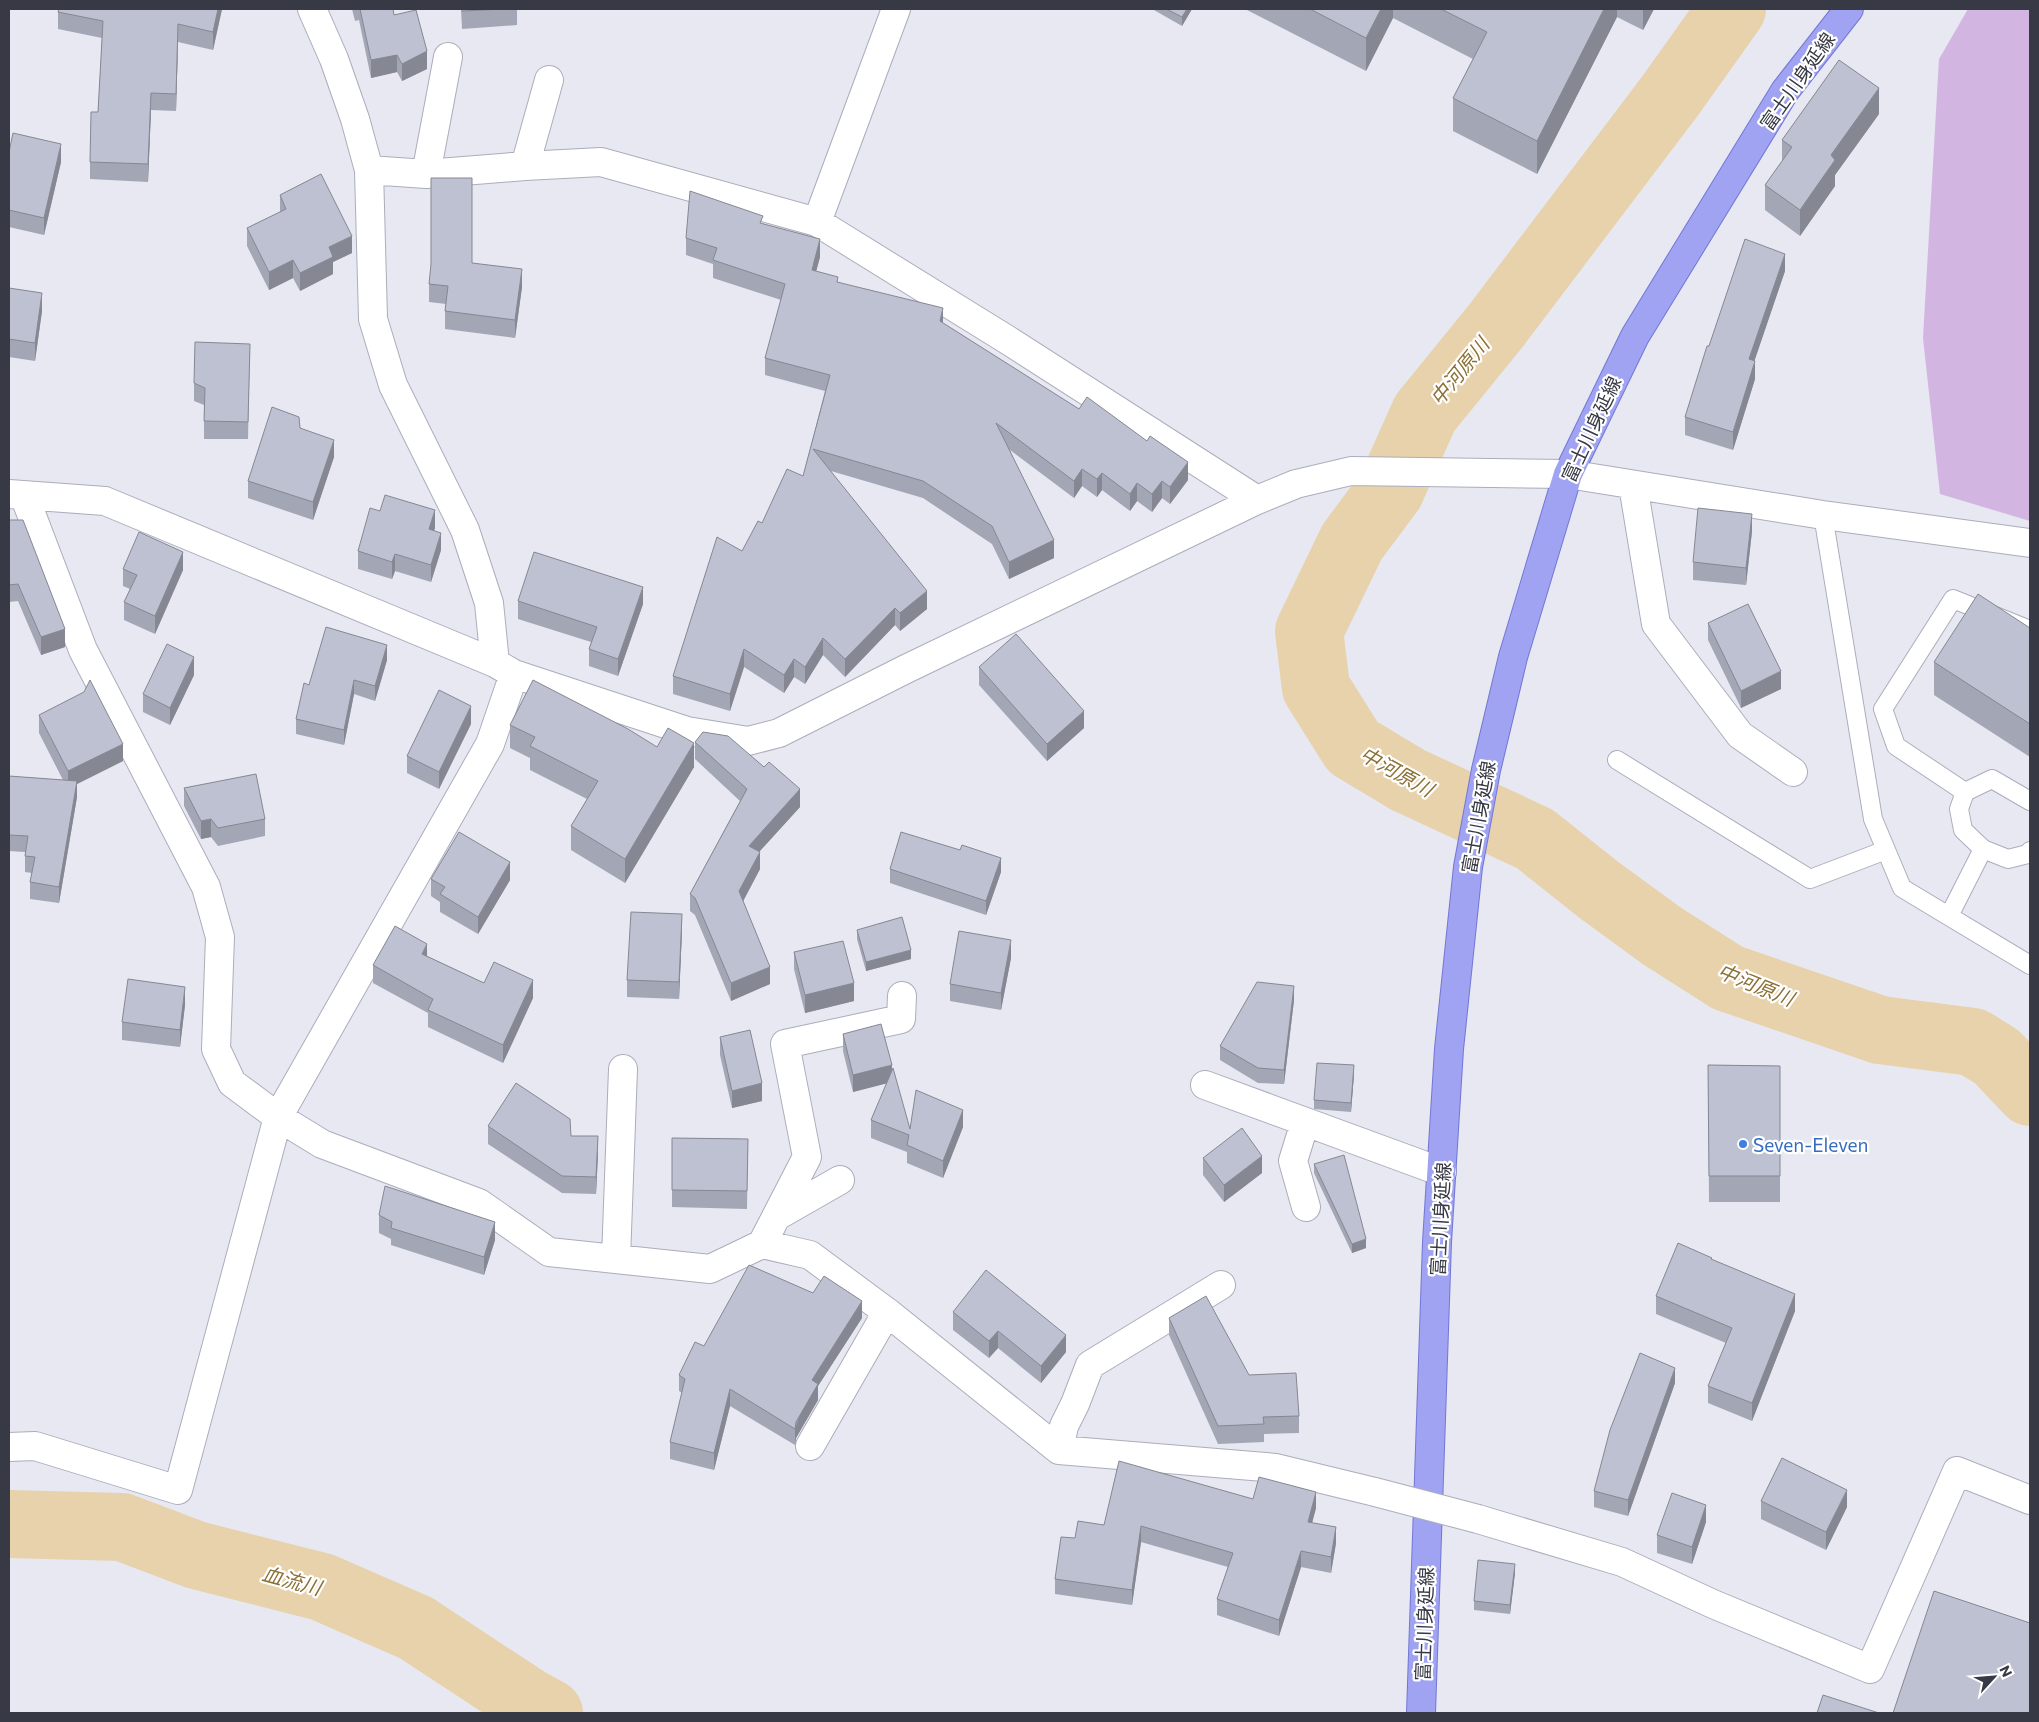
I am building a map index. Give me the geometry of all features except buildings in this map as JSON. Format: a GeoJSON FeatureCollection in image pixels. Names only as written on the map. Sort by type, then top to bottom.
{"type":"FeatureCollection","features":[{"type":"Feature","properties":{"kind":"main road","name":"富士川身延線"},"geometry":{"type":"LineString","coordinates":[[1421,1713],[1438,1242],[1449,1048],[1468,867],[1486,770],[1513,657],[1568,474],[1640,328],[1785,91],[1849,9]]}},
{"type":"Feature","properties":{"kind":"street"},"geometry":{"type":"LineString","coordinates":[[9,1447],[35,1446],[178,1490],[278,1117],[490,744],[504,668],[490,603],[465,530],[393,385],[373,319],[369,170],[355,119],[334,59],[312,9]]}},
{"type":"Feature","properties":{"kind":"street"},"geometry":{"type":"LineString","coordinates":[[817,222],[896,9]]}},
{"type":"Feature","properties":{"kind":"street"},"geometry":{"type":"LineString","coordinates":[[426,174],[448,57]]}},
{"type":"Feature","properties":{"kind":"street"},"geometry":{"type":"LineString","coordinates":[[525,166],[549,80]]}},
{"type":"Feature","properties":{"kind":"street"},"geometry":{"type":"LineString","coordinates":[[369,170],[426,174],[601,162],[817,222],[1006,339],[1257,500]]}},
{"type":"Feature","properties":{"kind":"street"},"geometry":{"type":"LineString","coordinates":[[902,996],[900,1019],[784,1044],[807,1157],[762,1244],[710,1269],[549,1252],[479,1202],[322,1144],[278,1117],[232,1083],[216,1049],[220,937],[206,887],[83,650],[17,494],[104,501],[504,668],[687,731],[748,740],[779,733],[906,669],[1257,500],[1296,484],[1351,471],[1568,474],[1823,515],[2030,543]]}},
{"type":"Feature","properties":{"kind":"street"},"geometry":{"type":"LineString","coordinates":[[1633,485],[1656,624],[1740,735],[1793,772]]}},
{"type":"Feature","properties":{"kind":"street"},"geometry":{"type":"LineString","coordinates":[[616,1259],[623,1069]]}},
{"type":"Feature","properties":{"kind":"street"},"geometry":{"type":"LineString","coordinates":[[1205,1085],[1442,1172]]}},
{"type":"Feature","properties":{"kind":"street"},"geometry":{"type":"LineString","coordinates":[[1305,1122],[1293,1161],[1306,1207]]}},
{"type":"Feature","properties":{"kind":"street"},"geometry":{"type":"LineString","coordinates":[[776,1216],[840,1180]]}},
{"type":"Feature","properties":{"kind":"street"},"geometry":{"type":"LineString","coordinates":[[762,1244],[810,1255],[887,1312],[1059,1450],[1276,1468],[1478,1519],[1622,1562],[1713,1604],[1870,1669],[1957,1471],[2030,1500]]}},
{"type":"Feature","properties":{"kind":"street"},"geometry":{"type":"LineString","coordinates":[[1059,1450],[1064,1426],[1090,1365],[1221,1285]]}},
{"type":"Feature","properties":{"kind":"street"},"geometry":{"type":"LineString","coordinates":[[810,1446],[887,1312]]}},
{"type":"Feature","properties":{"kind":"lane"},"geometry":{"type":"LineString","coordinates":[[1823,515],[1872,819],[1902,888],[2030,965]]}},
{"type":"Feature","properties":{"kind":"lane"},"geometry":{"type":"LineString","coordinates":[[1965,792],[1896,746],[1883,709],[1953,599],[2030,630]]}},
{"type":"Feature","properties":{"kind":"lane"},"geometry":{"type":"LineString","coordinates":[[1617,760],[1810,879],[1886,850]]}},
{"type":"Feature","properties":{"kind":"lane"},"geometry":{"type":"LineString","coordinates":[[2030,801],[1992,779],[1965,792],[1959,809],[1964,830],[1983,849],[2008,859],[2028,854],[2030,851]]}},
{"type":"Feature","properties":{"kind":"lane"},"geometry":{"type":"LineString","coordinates":[[1949,916],[1983,849]]}},
{"type":"Feature","properties":{"kind":"shaded area"},"geometry":{"type":"Polygon","coordinates":[[[1968,9],[2030,9],[2030,521],[1940,494],[1923,338],[1939,59],[1968,9]]]}},
{"type":"Feature","properties":{"kind":"waterway","name":"中河原川"},"geometry":{"type":"LineString","coordinates":[[1732,9],[1670,96],[1495,327],[1425,413],[1390,491],[1352,542],[1309,631],[1316,688],[1353,747],[1408,780],[1535,839],[1599,890],[1662,936],[1728,978],[1880,1030],[1973,1042],[1997,1057],[2030,1092]]}},
{"type":"Feature","properties":{"kind":"waterway","name":"血流川"},"geometry":{"type":"LineString","coordinates":[[9,1524],[122,1527],[196,1555],[322,1587],[416,1628],[527,1701],[549,1713]]}},
{"type":"Feature","properties":{"kind":"place","name":"Seven-Eleven"},"geometry":{"type":"Point","coordinates":[1743,1144]}}]}
